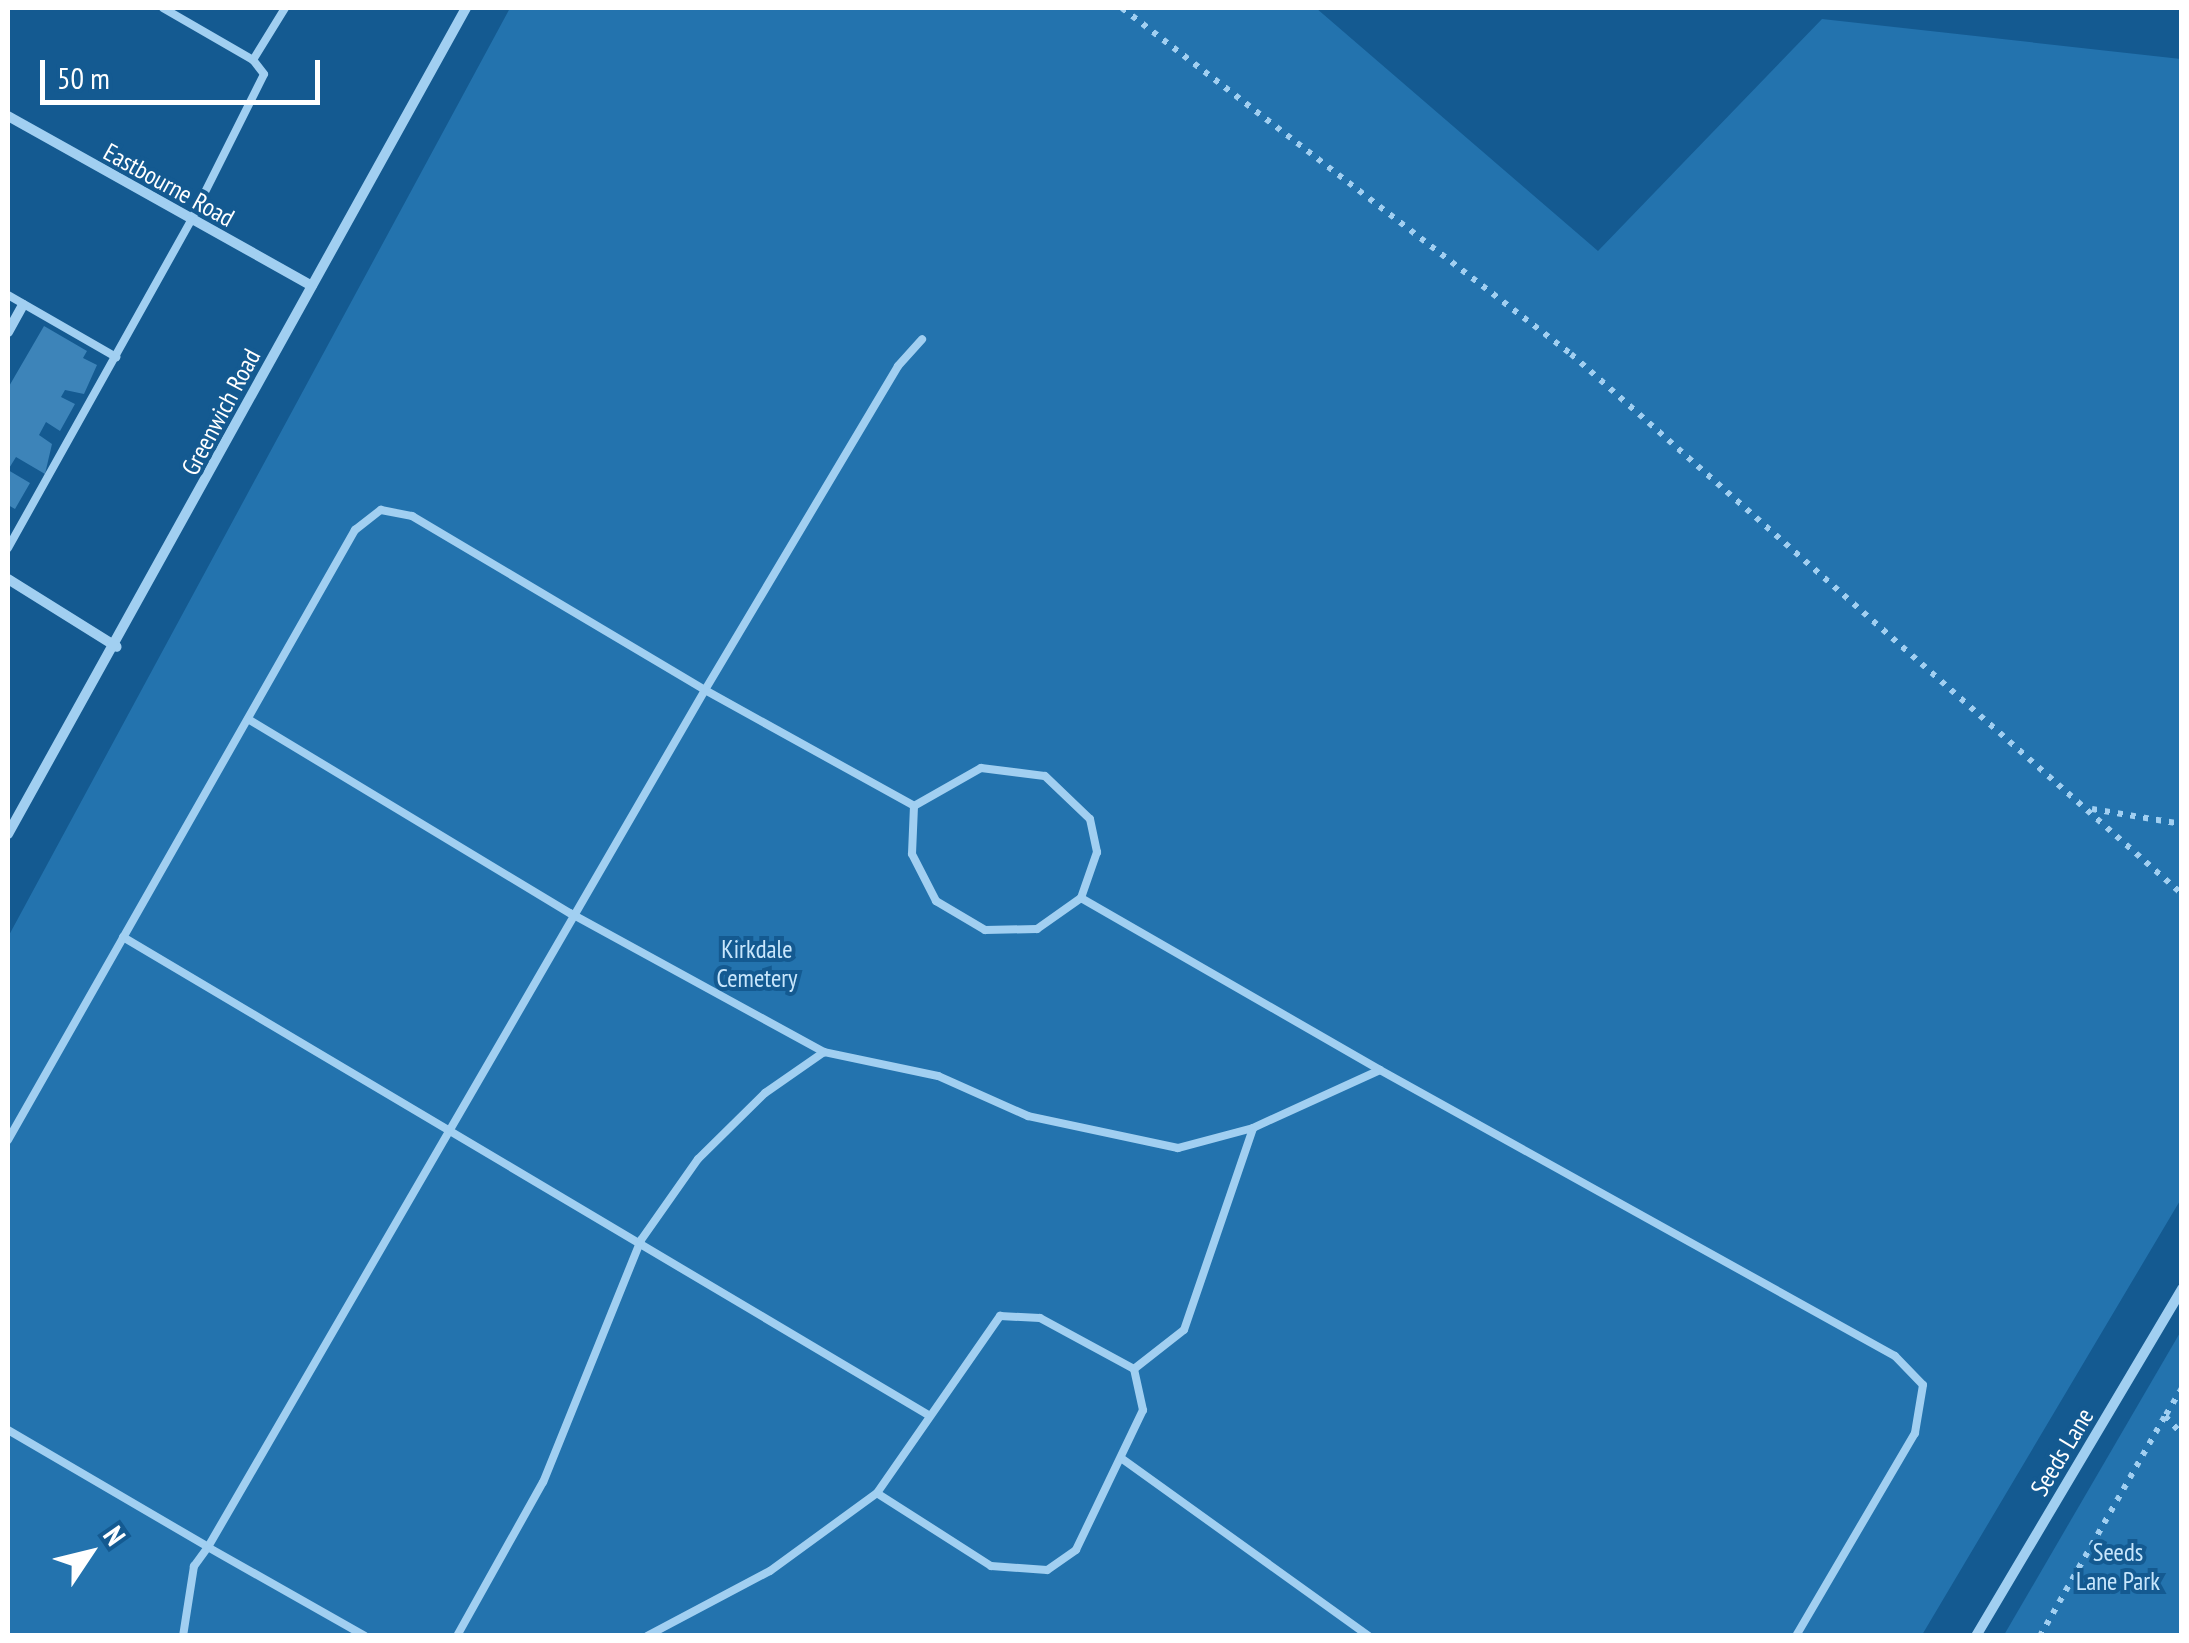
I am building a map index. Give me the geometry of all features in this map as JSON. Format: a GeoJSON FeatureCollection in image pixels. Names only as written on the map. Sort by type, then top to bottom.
{"type":"FeatureCollection","features":[{"type":"Feature","properties":{"kind":"street","name":"Greenwich Road"},"geometry":{"type":"LineString","coordinates":[[8,834],[117,647],[466,8]]}},
{"type":"Feature","properties":{"kind":"street","name":"Eastbourne Road"},"geometry":{"type":"LineString","coordinates":[[8,116],[190,222],[312,286]]}},
{"type":"Feature","properties":{"kind":"street"},"geometry":{"type":"LineString","coordinates":[[8,332],[23,305]]}},
{"type":"Feature","properties":{"kind":"street"},"geometry":{"type":"LineString","coordinates":[[8,579],[117,647]]}},
{"type":"Feature","properties":{"kind":"street","name":"Seeds Lane"},"geometry":{"type":"LineString","coordinates":[[1976,1636],[2182,1289]]}},
{"type":"Feature","properties":{"kind":"lane"},"geometry":{"type":"LineString","coordinates":[[8,548],[190,222],[264,74],[253,60],[163,8]]}},
{"type":"Feature","properties":{"kind":"lane"},"geometry":{"type":"LineString","coordinates":[[253,60],[285,8]]}},
{"type":"Feature","properties":{"kind":"lane"},"geometry":{"type":"LineString","coordinates":[[8,295],[116,357]]}},
{"type":"Feature","properties":{"kind":"lane"},"geometry":{"type":"LineString","coordinates":[[183,1636],[194,1566],[451,1128],[570,912],[898,366],[922,339]]}},
{"type":"Feature","properties":{"kind":"lane"},"geometry":{"type":"LineString","coordinates":[[8,1140],[355,530],[380,510],[412,516],[705,690],[914,806]]}},
{"type":"Feature","properties":{"kind":"lane"},"geometry":{"type":"LineString","coordinates":[[248,719],[570,912],[824,1052],[938,1076],[1028,1116],[1178,1148],[1253,1128],[1380,1070]]}},
{"type":"Feature","properties":{"kind":"lane"},"geometry":{"type":"LineString","coordinates":[[981,768],[1045,776],[1090,819],[1098,852],[1082,898],[1037,929],[985,930],[936,901],[912,854],[914,806],[981,768]]}},
{"type":"Feature","properties":{"kind":"lane"},"geometry":{"type":"LineString","coordinates":[[1082,898],[1380,1070],[1895,1356],[1922,1385],[1915,1433],[1796,1636]]}},
{"type":"Feature","properties":{"kind":"lane"},"geometry":{"type":"LineString","coordinates":[[123,936],[642,1240],[930,1416]]}},
{"type":"Feature","properties":{"kind":"lane"},"geometry":{"type":"LineString","coordinates":[[458,1636],[543,1482],[642,1240],[698,1159],[765,1093],[824,1052]]}},
{"type":"Feature","properties":{"kind":"lane"},"geometry":{"type":"LineString","coordinates":[[1134,1368],[1184,1330],[1253,1128]]}},
{"type":"Feature","properties":{"kind":"lane"},"geometry":{"type":"LineString","coordinates":[[648,1636],[770,1570],[876,1493],[1000,1316],[1040,1318],[1134,1368],[1144,1410],[1076,1550],[1047,1570],[991,1566],[876,1493]]}},
{"type":"Feature","properties":{"kind":"lane"},"geometry":{"type":"LineString","coordinates":[[8,1430],[364,1636]]}},
{"type":"Feature","properties":{"kind":"lane"},"geometry":{"type":"LineString","coordinates":[[1120,1458],[1369,1636]]}},
{"type":"Feature","properties":{"kind":"path"},"geometry":{"type":"LineString","coordinates":[[1122,8],[1571,354],[2091,808],[2182,894]]}},
{"type":"Feature","properties":{"kind":"path"},"geometry":{"type":"LineString","coordinates":[[2091,808],[2182,824]]}},
{"type":"Feature","properties":{"kind":"path"},"geometry":{"type":"LineString","coordinates":[[2040,1636],[2182,1388]]}},
{"type":"Feature","properties":{"kind":"path"},"geometry":{"type":"LineString","coordinates":[[2165,1416],[2182,1434]]}},
{"type":"Feature","properties":{"kind":"green space","name":"Kirkdale Cemetery"},"geometry":{"type":"Polygon","coordinates":[[[510,8],[1316,8],[1598,251],[1822,19],[2181,59],[2181,1199],[1922,1635],[8,1636],[8,937],[510,8]]]}},
{"type":"Feature","properties":{"kind":"green space","name":"Seeds Lane Park"},"geometry":{"type":"Polygon","coordinates":[[[2181,1331],[2181,1635],[2004,1635],[2181,1331]]]}},
{"type":"Feature","properties":{"kind":"building"},"geometry":{"type":"Polygon","coordinates":[[[44,326],[87,351],[83,358],[97,365],[84,394],[65,390],[61,397],[75,404],[60,431],[46,422],[39,435],[52,444],[45,474],[16,457],[8,470],[8,388],[44,326]]]}},
{"type":"Feature","properties":{"kind":"building"},"geometry":{"type":"Polygon","coordinates":[[[8,470],[30,483],[15,509],[8,505],[8,470]]]}}]}
